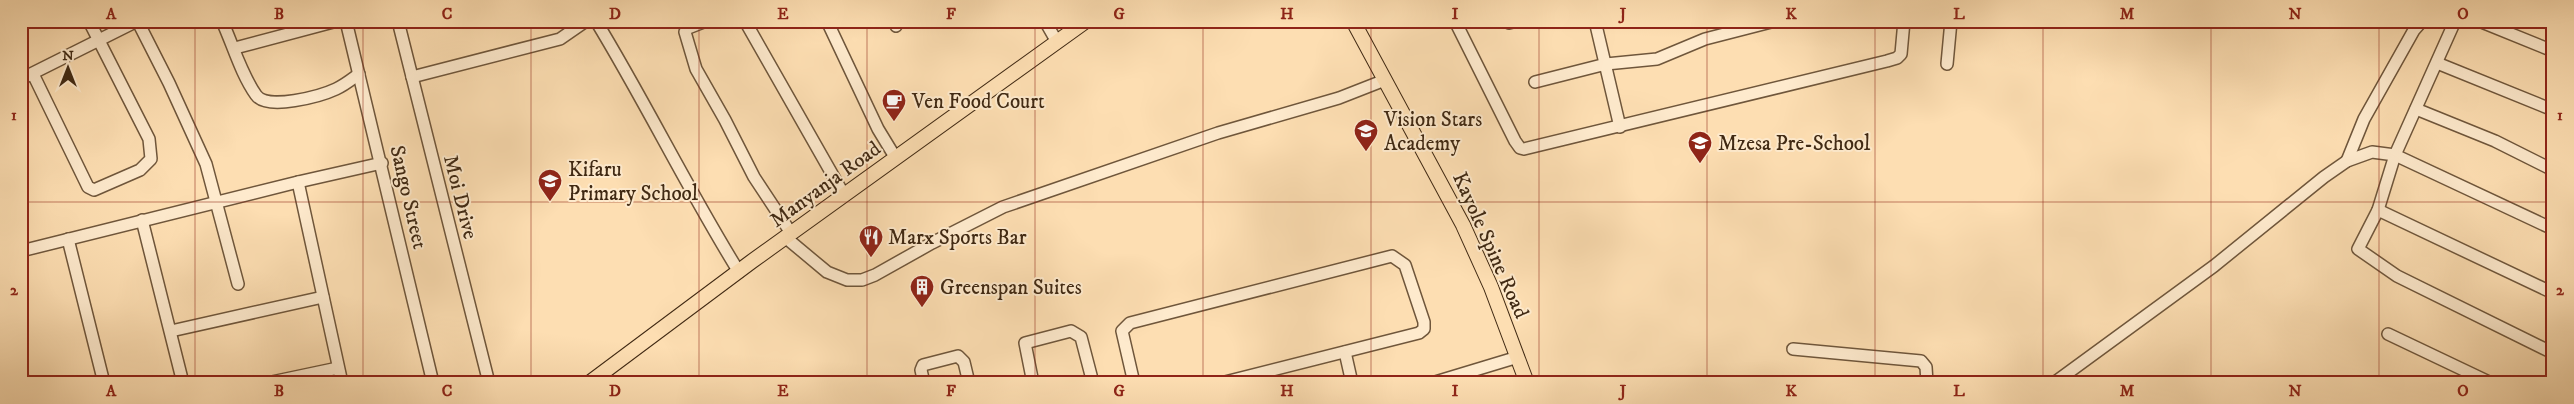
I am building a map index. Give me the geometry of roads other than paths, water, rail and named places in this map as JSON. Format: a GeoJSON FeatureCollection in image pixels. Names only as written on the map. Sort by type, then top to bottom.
{"type":"FeatureCollection","features":[{"type":"Feature","properties":{"kind":"main road","name":"Manyanja Road"},"geometry":{"type":"LineString","coordinates":[[589,383],[788,235],[1086,21]]}},
{"type":"Feature","properties":{"kind":"main road","name":"Kayole Spine Road"},"geometry":{"type":"LineString","coordinates":[[1353,21],[1463,225],[1491,287],[1527,383]]}},
{"type":"Feature","properties":{"kind":"street"},"geometry":{"type":"LineString","coordinates":[[33,74],[88,187],[94,190],[140,170],[151,159],[149,139],[89,21]]}},
{"type":"Feature","properties":{"kind":"street"},"geometry":{"type":"LineString","coordinates":[[222,21],[256,95],[270,102],[299,100],[334,90],[359,74]]}},
{"type":"Feature","properties":{"kind":"street"},"geometry":{"type":"LineString","coordinates":[[234,48],[337,21]]}},
{"type":"Feature","properties":{"kind":"street","name":"Sango Street"},"geometry":{"type":"LineString","coordinates":[[346,21],[382,163],[433,383]]}},
{"type":"Feature","properties":{"kind":"street","name":"Moi Drive"},"geometry":{"type":"LineString","coordinates":[[398,21],[490,383]]}},
{"type":"Feature","properties":{"kind":"street"},"geometry":{"type":"LineString","coordinates":[[412,77],[560,39],[586,21]]}},
{"type":"Feature","properties":{"kind":"street"},"geometry":{"type":"LineString","coordinates":[[596,21],[628,74],[702,212],[739,272]]}},
{"type":"Feature","properties":{"kind":"street"},"geometry":{"type":"LineString","coordinates":[[706,21],[688,28],[684,32],[695,65],[754,177],[788,235],[827,272],[847,280],[862,280],[875,275],[932,243],[1003,207],[1218,133],[1339,98],[1385,80]]}},
{"type":"Feature","properties":{"kind":"street"},"geometry":{"type":"LineString","coordinates":[[745,21],[844,195]]}},
{"type":"Feature","properties":{"kind":"street"},"geometry":{"type":"LineString","coordinates":[[827,21],[878,129],[892,152]]}},
{"type":"Feature","properties":{"kind":"street"},"geometry":{"type":"LineString","coordinates":[[1045,21],[1056,42]]}},
{"type":"Feature","properties":{"kind":"street"},"geometry":{"type":"LineString","coordinates":[[1455,21],[1520,148],[1524,149],[1898,58],[1903,40],[1904,21]]}},
{"type":"Feature","properties":{"kind":"street"},"geometry":{"type":"LineString","coordinates":[[1595,21],[1620,127]]}},
{"type":"Feature","properties":{"kind":"street"},"geometry":{"type":"LineString","coordinates":[[1535,82],[1606,64],[1657,59],[1705,39],[1775,21]]}},
{"type":"Feature","properties":{"kind":"street"},"geometry":{"type":"LineString","coordinates":[[1947,64],[1951,21]]}},
{"type":"Feature","properties":{"kind":"street"},"geometry":{"type":"LineString","coordinates":[[2014,21],[2022,21]]}},
{"type":"Feature","properties":{"kind":"street"},"geometry":{"type":"LineString","coordinates":[[2347,160],[2364,119],[2414,30],[2422,21]]}},
{"type":"Feature","properties":{"kind":"street"},"geometry":{"type":"LineString","coordinates":[[2454,21],[2395,155],[2378,210],[2358,249],[2397,276],[2553,352]]}},
{"type":"Feature","properties":{"kind":"street"},"geometry":{"type":"LineString","coordinates":[[2479,21],[2553,51]]}},
{"type":"Feature","properties":{"kind":"street"},"geometry":{"type":"LineString","coordinates":[[21,79],[137,22],[169,83],[206,164],[238,284]]}},
{"type":"Feature","properties":{"kind":"street"},"geometry":{"type":"LineString","coordinates":[[2436,63],[2553,110]]}},
{"type":"Feature","properties":{"kind":"street"},"geometry":{"type":"LineString","coordinates":[[2416,109],[2495,141],[2553,170]]}},
{"type":"Feature","properties":{"kind":"street"},"geometry":{"type":"LineString","coordinates":[[2054,383],[2214,266],[2347,160],[2372,152],[2395,155],[2553,229]]}},
{"type":"Feature","properties":{"kind":"street"},"geometry":{"type":"LineString","coordinates":[[21,251],[215,202],[382,163]]}},
{"type":"Feature","properties":{"kind":"street"},"geometry":{"type":"LineString","coordinates":[[298,182],[342,383]]}},
{"type":"Feature","properties":{"kind":"street"},"geometry":{"type":"LineString","coordinates":[[2378,210],[2553,293]]}},
{"type":"Feature","properties":{"kind":"street"},"geometry":{"type":"LineString","coordinates":[[142,220],[183,383]]}},
{"type":"Feature","properties":{"kind":"street"},"geometry":{"type":"LineString","coordinates":[[68,239],[104,383]]}},
{"type":"Feature","properties":{"kind":"street"},"geometry":{"type":"LineString","coordinates":[[1134,383],[1122,331],[1124,326],[1130,323],[1392,256],[1405,264],[1424,322],[1424,329],[1419,333],[1221,383]]}},
{"type":"Feature","properties":{"kind":"street"},"geometry":{"type":"LineString","coordinates":[[171,331],[323,297]]}},
{"type":"Feature","properties":{"kind":"street"},"geometry":{"type":"LineString","coordinates":[[1033,383],[1025,344],[1071,331],[1081,337],[1092,383]]}},
{"type":"Feature","properties":{"kind":"street"},"geometry":{"type":"LineString","coordinates":[[2388,334],[2491,383]]}},
{"type":"Feature","properties":{"kind":"street"},"geometry":{"type":"LineString","coordinates":[[1793,349],[1920,361],[1926,368],[1927,383]]}},
{"type":"Feature","properties":{"kind":"street"},"geometry":{"type":"LineString","coordinates":[[1345,352],[1352,383]]}},
{"type":"Feature","properties":{"kind":"street"},"geometry":{"type":"LineString","coordinates":[[924,383],[921,370],[923,365],[958,356],[964,362],[969,383]]}},
{"type":"Feature","properties":{"kind":"street"},"geometry":{"type":"LineString","coordinates":[[1432,383],[1518,358]]}},
{"type":"Feature","properties":{"kind":"street"},"geometry":{"type":"LineString","coordinates":[[267,383],[338,368]]}},
{"type":"Feature","properties":{"kind":"street"},"geometry":{"type":"LineString","coordinates":[[21,371],[24,383]]}},
{"type":"Feature","properties":{"kind":"place","name":"Ven Food Court"},"geometry":{"type":"Point","coordinates":[894,122]}},
{"type":"Feature","properties":{"kind":"place","name":"Vision Stars Academy"},"geometry":{"type":"Point","coordinates":[1366,152]}},
{"type":"Feature","properties":{"kind":"place","name":"Mzesa Pre-School"},"geometry":{"type":"Point","coordinates":[1700,164]}},
{"type":"Feature","properties":{"kind":"place","name":"Kifaru Primary School"},"geometry":{"type":"Point","coordinates":[550,202]}},
{"type":"Feature","properties":{"kind":"place","name":"Marx Sports Bar"},"geometry":{"type":"Point","coordinates":[871,258]}},
{"type":"Feature","properties":{"kind":"place","name":"Greenspan Suites"},"geometry":{"type":"Point","coordinates":[922,308]}}]}
